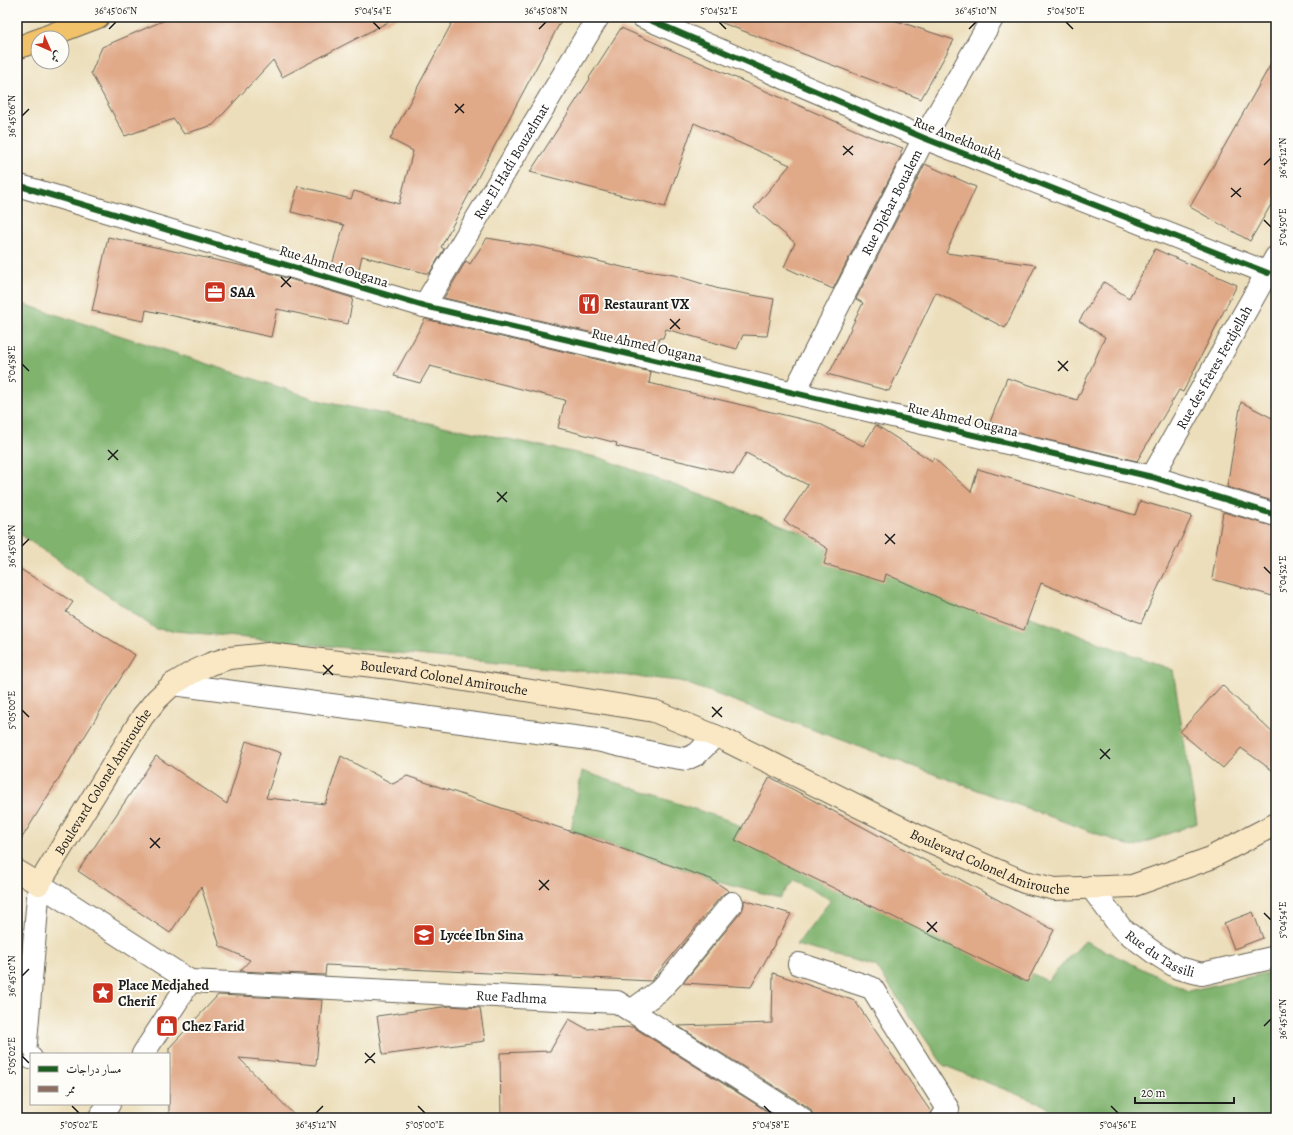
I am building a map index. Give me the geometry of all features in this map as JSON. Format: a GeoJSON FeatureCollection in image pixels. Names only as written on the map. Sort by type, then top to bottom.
{"type":"FeatureCollection","features":[{"type":"Feature","properties":{"kind":"main road"},"geometry":{"type":"LineString","coordinates":[[64,30],[98,17]]}},
{"type":"Feature","properties":{"kind":"main road"},"geometry":{"type":"LineString","coordinates":[[17,48],[30,43]]}},
{"type":"Feature","properties":{"kind":"main road","name":"Boulevard Colonel Amirouche"},"geometry":{"type":"LineString","coordinates":[[39,884],[143,716],[157,699],[173,684],[210,664],[229,658],[268,654],[391,668],[654,710],[715,736],[922,838],[1024,882],[1055,889],[1132,886],[1208,859],[1276,824]]}},
{"type":"Feature","properties":{"kind":"main road"},"geometry":{"type":"LineString","coordinates":[[17,871],[39,884]]}},
{"type":"Feature","properties":{"kind":"street","name":"Rue El Hadi Bouzelmat"},"geometry":{"type":"LineString","coordinates":[[424,306],[598,17]]}},
{"type":"Feature","properties":{"kind":"street","name":"Rue Amekhoukh"},"geometry":{"type":"LineString","coordinates":[[643,17],[924,138],[1272,265]]}},
{"type":"Feature","properties":{"kind":"street","name":"Rue Djebar Boualem"},"geometry":{"type":"LineString","coordinates":[[795,392],[924,138],[993,17]]}},
{"type":"Feature","properties":{"kind":"street","name":"Rue Ahmed Ougana"},"geometry":{"type":"LineString","coordinates":[[17,185],[424,306],[1152,477],[1276,515]]}},
{"type":"Feature","properties":{"kind":"street","name":"Rue des frères Ferdjellah"},"geometry":{"type":"LineString","coordinates":[[1152,477],[1272,265]]}},
{"type":"Feature","properties":{"kind":"street"},"geometry":{"type":"LineString","coordinates":[[173,684],[597,740],[661,755],[686,759],[697,754],[715,736]]}},
{"type":"Feature","properties":{"kind":"street"},"geometry":{"type":"LineString","coordinates":[[24,1057],[39,884],[190,981],[144,1053]]}},
{"type":"Feature","properties":{"kind":"street","name":"Rue du Tassili"},"geometry":{"type":"LineString","coordinates":[[1091,887],[1121,928],[1178,968],[1202,974],[1276,957]]}},
{"type":"Feature","properties":{"kind":"street"},"geometry":{"type":"LineString","coordinates":[[631,1011],[659,990],[668,981],[732,903]]}},
{"type":"Feature","properties":{"kind":"street"},"geometry":{"type":"LineString","coordinates":[[799,964],[872,988],[948,1108],[942,1118]]}},
{"type":"Feature","properties":{"kind":"street","name":"Rue Fadhma"},"geometry":{"type":"LineString","coordinates":[[190,981],[617,1002],[801,1118]]}},
{"type":"Feature","properties":{"kind":"street"},"geometry":{"type":"LineString","coordinates":[[99,1118],[108,1105]]}},
{"type":"Feature","properties":{"kind":"green space"},"geometry":{"type":"Polygon","coordinates":[[[17,302],[325,402],[601,458],[1173,670],[1197,823],[1133,847],[680,681],[156,629],[17,532],[17,302]]]}},
{"type":"Feature","properties":{"kind":"green space"},"geometry":{"type":"Polygon","coordinates":[[[582,771],[727,820],[1047,981],[1085,941],[1188,991],[1276,971],[1276,1118],[1056,1118],[1044,1105],[943,1065],[876,966],[796,945],[831,900],[794,880],[780,898],[711,879],[571,831],[582,771]]]}},
{"type":"Feature","properties":{"kind":"building"},"geometry":{"type":"Polygon","coordinates":[[[172,17],[398,17],[282,77],[273,60],[213,125],[184,134],[174,119],[125,136],[91,73],[102,47],[172,17]]]}},
{"type":"Feature","properties":{"kind":"building"},"geometry":{"type":"Polygon","coordinates":[[[455,17],[563,17],[441,247],[444,249],[429,274],[362,256],[358,273],[332,265],[344,225],[291,212],[298,186],[351,199],[354,191],[399,204],[413,151],[390,139],[455,17]]]}},
{"type":"Feature","properties":{"kind":"building"},"geometry":{"type":"Polygon","coordinates":[[[713,17],[885,17],[954,40],[921,99],[712,19],[713,17]]]}},
{"type":"Feature","properties":{"kind":"building"},"geometry":{"type":"Polygon","coordinates":[[[621,28],[869,136],[903,148],[900,153],[902,154],[833,289],[784,267],[795,243],[754,208],[790,165],[694,123],[665,207],[530,172],[621,28]]]}},
{"type":"Feature","properties":{"kind":"building"},"geometry":{"type":"Polygon","coordinates":[[[1276,55],[1276,196],[1250,241],[1190,207],[1276,55]]]}},
{"type":"Feature","properties":{"kind":"building"},"geometry":{"type":"Polygon","coordinates":[[[925,164],[976,187],[946,253],[1036,265],[1005,328],[936,292],[889,391],[827,374],[831,370],[863,303],[856,299],[925,164]]]}},
{"type":"Feature","properties":{"kind":"building"},"geometry":{"type":"Polygon","coordinates":[[[108,237],[253,268],[353,298],[348,324],[277,309],[271,337],[146,310],[144,321],[92,311],[108,237]]]}},
{"type":"Feature","properties":{"kind":"building"},"geometry":{"type":"Polygon","coordinates":[[[487,238],[541,247],[626,268],[674,275],[719,289],[774,299],[767,336],[743,335],[737,349],[666,329],[663,338],[659,338],[657,348],[444,298],[466,261],[470,264],[487,238]]]}},
{"type":"Feature","properties":{"kind":"building"},"geometry":{"type":"Polygon","coordinates":[[[1155,249],[1237,285],[1183,392],[1179,390],[1137,461],[1022,434],[990,422],[1007,378],[1077,400],[1105,337],[1079,321],[1104,282],[1129,298],[1155,249]]]}},
{"type":"Feature","properties":{"kind":"building"},"geometry":{"type":"Polygon","coordinates":[[[425,319],[651,372],[649,383],[818,423],[863,446],[876,425],[932,461],[934,458],[971,492],[978,469],[1135,515],[1140,501],[1192,516],[1141,623],[1041,583],[1024,630],[950,603],[886,574],[884,582],[824,564],[828,549],[784,521],[808,485],[746,453],[734,474],[616,446],[617,443],[558,428],[565,400],[430,366],[420,383],[394,376],[425,319]]]}},
{"type":"Feature","properties":{"kind":"building"},"geometry":{"type":"Polygon","coordinates":[[[1241,402],[1276,420],[1276,502],[1227,487],[1241,402]]]}},
{"type":"Feature","properties":{"kind":"building"},"geometry":{"type":"Polygon","coordinates":[[[1223,512],[1276,527],[1276,597],[1212,579],[1223,512]]]}},
{"type":"Feature","properties":{"kind":"building"},"geometry":{"type":"Polygon","coordinates":[[[17,567],[73,602],[66,612],[135,655],[17,846],[17,567]]]}},
{"type":"Feature","properties":{"kind":"building"},"geometry":{"type":"Polygon","coordinates":[[[1222,685],[1276,736],[1276,773],[1241,748],[1223,768],[1180,732],[1222,685]]]}},
{"type":"Feature","properties":{"kind":"building"},"geometry":{"type":"Polygon","coordinates":[[[246,741],[281,753],[266,798],[325,804],[341,756],[393,784],[407,776],[711,879],[729,891],[722,895],[651,981],[326,965],[325,975],[240,971],[250,960],[220,946],[201,887],[170,933],[78,871],[156,756],[227,804],[246,741]]]}},
{"type":"Feature","properties":{"kind":"building"},"geometry":{"type":"Polygon","coordinates":[[[770,777],[1054,930],[1027,982],[735,840],[770,777]]]}},
{"type":"Feature","properties":{"kind":"building"},"geometry":{"type":"Polygon","coordinates":[[[744,900],[791,914],[751,987],[683,983],[742,911],[744,900]]]}},
{"type":"Feature","properties":{"kind":"building"},"geometry":{"type":"Polygon","coordinates":[[[1253,912],[1263,938],[1234,949],[1224,923],[1253,912]]]}},
{"type":"Feature","properties":{"kind":"building"},"geometry":{"type":"Polygon","coordinates":[[[773,973],[855,1001],[931,1112],[930,1118],[813,1118],[812,1112],[808,1107],[678,1026],[772,1023],[773,973]]]}},
{"type":"Feature","properties":{"kind":"building"},"geometry":{"type":"Polygon","coordinates":[[[218,995],[322,1000],[316,1065],[239,1058],[297,1118],[169,1118],[169,1048],[218,995]]]}},
{"type":"Feature","properties":{"kind":"building"},"geometry":{"type":"Polygon","coordinates":[[[450,1006],[480,1008],[485,1041],[383,1055],[377,1016],[450,1006]]]}},
{"type":"Feature","properties":{"kind":"building"},"geometry":{"type":"Polygon","coordinates":[[[569,1019],[587,1029],[633,1027],[778,1118],[501,1118],[500,1053],[550,1051],[569,1019]]]}},
{"type":"Feature","properties":{"kind":"marked path"},"geometry":{"type":"LineString","coordinates":[[17,1060],[25,1054]]}},
{"type":"Feature","properties":{"kind":"cycle path"},"geometry":{"type":"LineString","coordinates":[[643,17],[924,138],[1268,273]]}},
{"type":"Feature","properties":{"kind":"cycle path"},"geometry":{"type":"LineString","coordinates":[[17,185],[424,306],[1152,477],[1276,515]]}},
{"type":"Feature","properties":{"kind":"place","name":"SAA"},"geometry":{"type":"Point","coordinates":[215,292]}},
{"type":"Feature","properties":{"kind":"place","name":"Restaurant VX"},"geometry":{"type":"Point","coordinates":[589,304]}},
{"type":"Feature","properties":{"kind":"place","name":"Lycée Ibn Sina"},"geometry":{"type":"Point","coordinates":[424,935]}},
{"type":"Feature","properties":{"kind":"place","name":"Place Medjahed Cherif"},"geometry":{"type":"Point","coordinates":[103,993]}},
{"type":"Feature","properties":{"kind":"place","name":"Chez Farid"},"geometry":{"type":"Point","coordinates":[167,1026]}}]}
